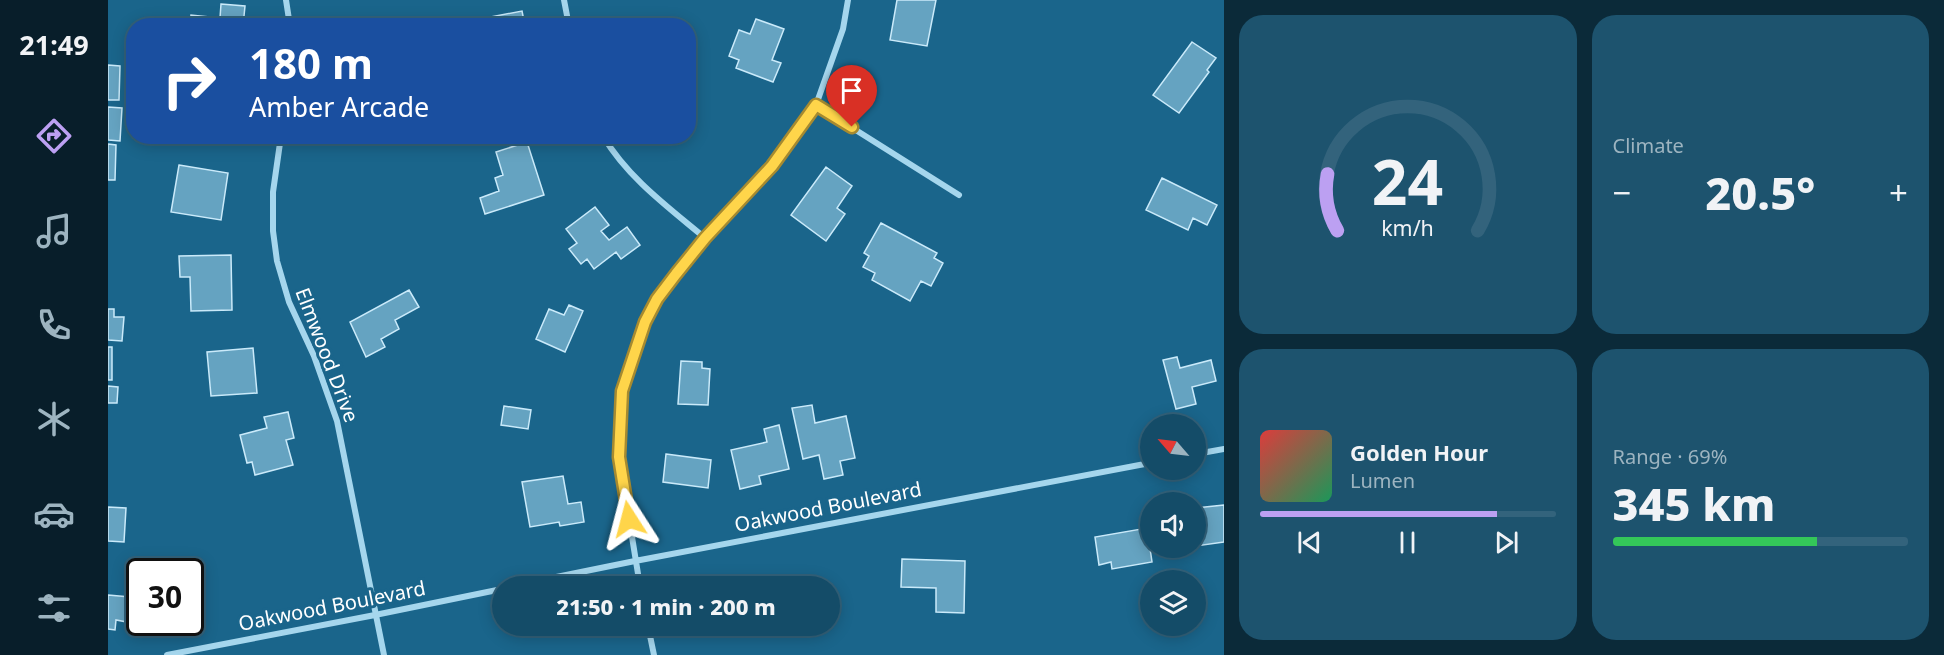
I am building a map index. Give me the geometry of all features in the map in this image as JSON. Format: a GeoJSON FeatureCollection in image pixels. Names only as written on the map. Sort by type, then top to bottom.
{"type":"FeatureCollection","features":[{"type":"Feature","properties":{"kind":"street"},"geometry":{"type":"LineString","coordinates":[[286,0],[289,18]]}},
{"type":"Feature","properties":{"kind":"street"},"geometry":{"type":"LineString","coordinates":[[564,0],[567,18]]}},
{"type":"Feature","properties":{"kind":"street"},"geometry":{"type":"LineString","coordinates":[[638,576],[619,457],[622,391],[638,343],[657,299],[705,238],[772,166],[816,105],[843,29],[848,0]]}},
{"type":"Feature","properties":{"kind":"street"},"geometry":{"type":"LineString","coordinates":[[816,105],[959,195]]}},
{"type":"Feature","properties":{"kind":"street","name":"Elmwood Drive"},"geometry":{"type":"LineString","coordinates":[[281,144],[273,192],[273,231],[277,261],[289,302],[314,356],[337,421],[384,655]]}},
{"type":"Feature","properties":{"kind":"street"},"geometry":{"type":"LineString","coordinates":[[608,144],[622,164],[640,183],[705,238]]}},
{"type":"Feature","properties":{"kind":"street"},"geometry":{"type":"LineString","coordinates":[[1206,452],[1224,449]]}},
{"type":"Feature","properties":{"kind":"street","name":"Oakwood Boulevard"},"geometry":{"type":"LineString","coordinates":[[561,576],[1140,465]]}},
{"type":"Feature","properties":{"kind":"street","name":"Oakwood Boulevard"},"geometry":{"type":"LineString","coordinates":[[167,655],[492,591]]}},
{"type":"Feature","properties":{"kind":"street"},"geometry":{"type":"LineString","coordinates":[[650,636],[654,655]]}},
{"type":"Feature","properties":{"kind":"building"},"geometry":{"type":"Polygon","coordinates":[[[897,0],[936,0],[927,46],[890,40],[897,0]]]}},
{"type":"Feature","properties":{"kind":"building"},"geometry":{"type":"Polygon","coordinates":[[[221,4],[245,6],[244,18],[220,18],[221,4]]]}},
{"type":"Feature","properties":{"kind":"building"},"geometry":{"type":"Polygon","coordinates":[[[522,11],[523,18],[485,18],[522,11]]]}},
{"type":"Feature","properties":{"kind":"building"},"geometry":{"type":"Polygon","coordinates":[[[191,15],[220,18],[191,18],[191,15]]]}},
{"type":"Feature","properties":{"kind":"building"},"geometry":{"type":"Polygon","coordinates":[[[756,19],[784,29],[772,60],[781,63],[773,82],[736,68],[739,60],[729,56],[739,30],[750,34],[756,19]]]}},
{"type":"Feature","properties":{"kind":"building"},"geometry":{"type":"Polygon","coordinates":[[[1192,42],[1216,58],[1207,70],[1209,72],[1179,113],[1153,95],[1192,42]]]}},
{"type":"Feature","properties":{"kind":"building"},"geometry":{"type":"Polygon","coordinates":[[[108,65],[120,66],[119,100],[108,100],[108,65]]]}},
{"type":"Feature","properties":{"kind":"building"},"geometry":{"type":"Polygon","coordinates":[[[108,107],[122,108],[120,141],[108,140],[108,107]]]}},
{"type":"Feature","properties":{"kind":"building"},"geometry":{"type":"Polygon","coordinates":[[[108,144],[116,145],[115,180],[108,180],[108,144]]]}},
{"type":"Feature","properties":{"kind":"building"},"geometry":{"type":"Polygon","coordinates":[[[528,144],[544,195],[485,214],[480,198],[499,191],[495,178],[503,175],[496,152],[528,144]]]}},
{"type":"Feature","properties":{"kind":"building"},"geometry":{"type":"Polygon","coordinates":[[[179,165],[228,173],[221,220],[171,212],[179,165]]]}},
{"type":"Feature","properties":{"kind":"building"},"geometry":{"type":"Polygon","coordinates":[[[826,167],[852,186],[837,208],[845,214],[826,241],[791,215],[826,167]]]}},
{"type":"Feature","properties":{"kind":"building"},"geometry":{"type":"Polygon","coordinates":[[[1162,178],[1217,205],[1207,225],[1193,218],[1188,230],[1146,210],[1162,178]]]}},
{"type":"Feature","properties":{"kind":"building"},"geometry":{"type":"Polygon","coordinates":[[[595,207],[609,225],[601,231],[609,240],[627,227],[640,245],[621,259],[616,252],[594,269],[587,259],[581,264],[569,249],[577,243],[566,229],[595,207]]]}},
{"type":"Feature","properties":{"kind":"building"},"geometry":{"type":"Polygon","coordinates":[[[881,223],[937,253],[934,258],[943,263],[931,286],[921,281],[910,301],[872,280],[875,273],[863,267],[869,256],[864,253],[881,223]]]}},
{"type":"Feature","properties":{"kind":"building"},"geometry":{"type":"Polygon","coordinates":[[[231,255],[232,310],[191,311],[190,277],[180,277],[179,256],[231,255]]]}},
{"type":"Feature","properties":{"kind":"building"},"geometry":{"type":"Polygon","coordinates":[[[409,290],[419,307],[395,320],[399,329],[381,339],[385,347],[366,357],[350,322],[409,290]]]}},
{"type":"Feature","properties":{"kind":"building"},"geometry":{"type":"Polygon","coordinates":[[[569,305],[583,311],[565,352],[536,339],[549,309],[564,315],[569,305]]]}},
{"type":"Feature","properties":{"kind":"building"},"geometry":{"type":"Polygon","coordinates":[[[108,309],[114,309],[114,317],[124,317],[122,341],[108,340],[108,309]]]}},
{"type":"Feature","properties":{"kind":"building"},"geometry":{"type":"Polygon","coordinates":[[[108,347],[112,347],[112,380],[108,380],[108,347]]]}},
{"type":"Feature","properties":{"kind":"building"},"geometry":{"type":"Polygon","coordinates":[[[253,348],[257,393],[211,396],[207,352],[253,348]]]}},
{"type":"Feature","properties":{"kind":"building"},"geometry":{"type":"Polygon","coordinates":[[[1177,357],[1180,368],[1211,360],[1216,381],[1192,387],[1196,404],[1176,409],[1163,360],[1177,357]]]}},
{"type":"Feature","properties":{"kind":"building"},"geometry":{"type":"Polygon","coordinates":[[[681,361],[702,362],[702,368],[710,369],[708,405],[678,404],[681,361]]]}},
{"type":"Feature","properties":{"kind":"building"},"geometry":{"type":"Polygon","coordinates":[[[108,386],[118,387],[117,403],[108,403],[108,386]]]}},
{"type":"Feature","properties":{"kind":"building"},"geometry":{"type":"Polygon","coordinates":[[[812,405],[815,423],[846,416],[855,458],[840,461],[843,475],[824,479],[819,455],[803,459],[792,408],[812,405]]]}},
{"type":"Feature","properties":{"kind":"building"},"geometry":{"type":"Polygon","coordinates":[[[504,406],[531,410],[528,429],[501,425],[504,406]]]}},
{"type":"Feature","properties":{"kind":"building"},"geometry":{"type":"Polygon","coordinates":[[[288,412],[294,438],[286,440],[293,465],[255,475],[252,462],[247,463],[240,435],[267,428],[264,417],[288,412]]]}},
{"type":"Feature","properties":{"kind":"building"},"geometry":{"type":"Polygon","coordinates":[[[779,425],[789,469],[759,476],[761,484],[740,489],[731,450],[767,442],[764,429],[779,425]]]}},
{"type":"Feature","properties":{"kind":"building"},"geometry":{"type":"Polygon","coordinates":[[[666,454],[711,460],[708,488],[663,482],[666,454]]]}},
{"type":"Feature","properties":{"kind":"building"},"geometry":{"type":"Polygon","coordinates":[[[563,476],[568,504],[581,502],[584,522],[560,526],[559,522],[530,527],[522,482],[563,476]]]}},
{"type":"Feature","properties":{"kind":"building"},"geometry":{"type":"Polygon","coordinates":[[[1224,505],[1224,542],[1206,545],[1206,507],[1224,505]]]}},
{"type":"Feature","properties":{"kind":"building"},"geometry":{"type":"Polygon","coordinates":[[[108,507],[126,508],[124,542],[108,541],[108,507]]]}},
{"type":"Feature","properties":{"kind":"building"},"geometry":{"type":"Polygon","coordinates":[[[1140,529],[1140,558],[1151,558],[1152,562],[1112,569],[1111,562],[1099,565],[1095,537],[1140,529]]]}},
{"type":"Feature","properties":{"kind":"building"},"geometry":{"type":"Polygon","coordinates":[[[902,559],[965,561],[964,613],[936,612],[936,588],[901,587],[902,559]]]}},
{"type":"Feature","properties":{"kind":"building"},"geometry":{"type":"Polygon","coordinates":[[[108,595],[126,597],[126,622],[116,620],[115,630],[108,629],[108,595]]]}},
{"type":"Feature","properties":{"kind":"route"},"geometry":{"type":"LineString","coordinates":[[629,519],[619,457],[622,391],[639,337],[657,299],[705,238],[772,166],[793,140],[816,105],[852,127]]}}]}
